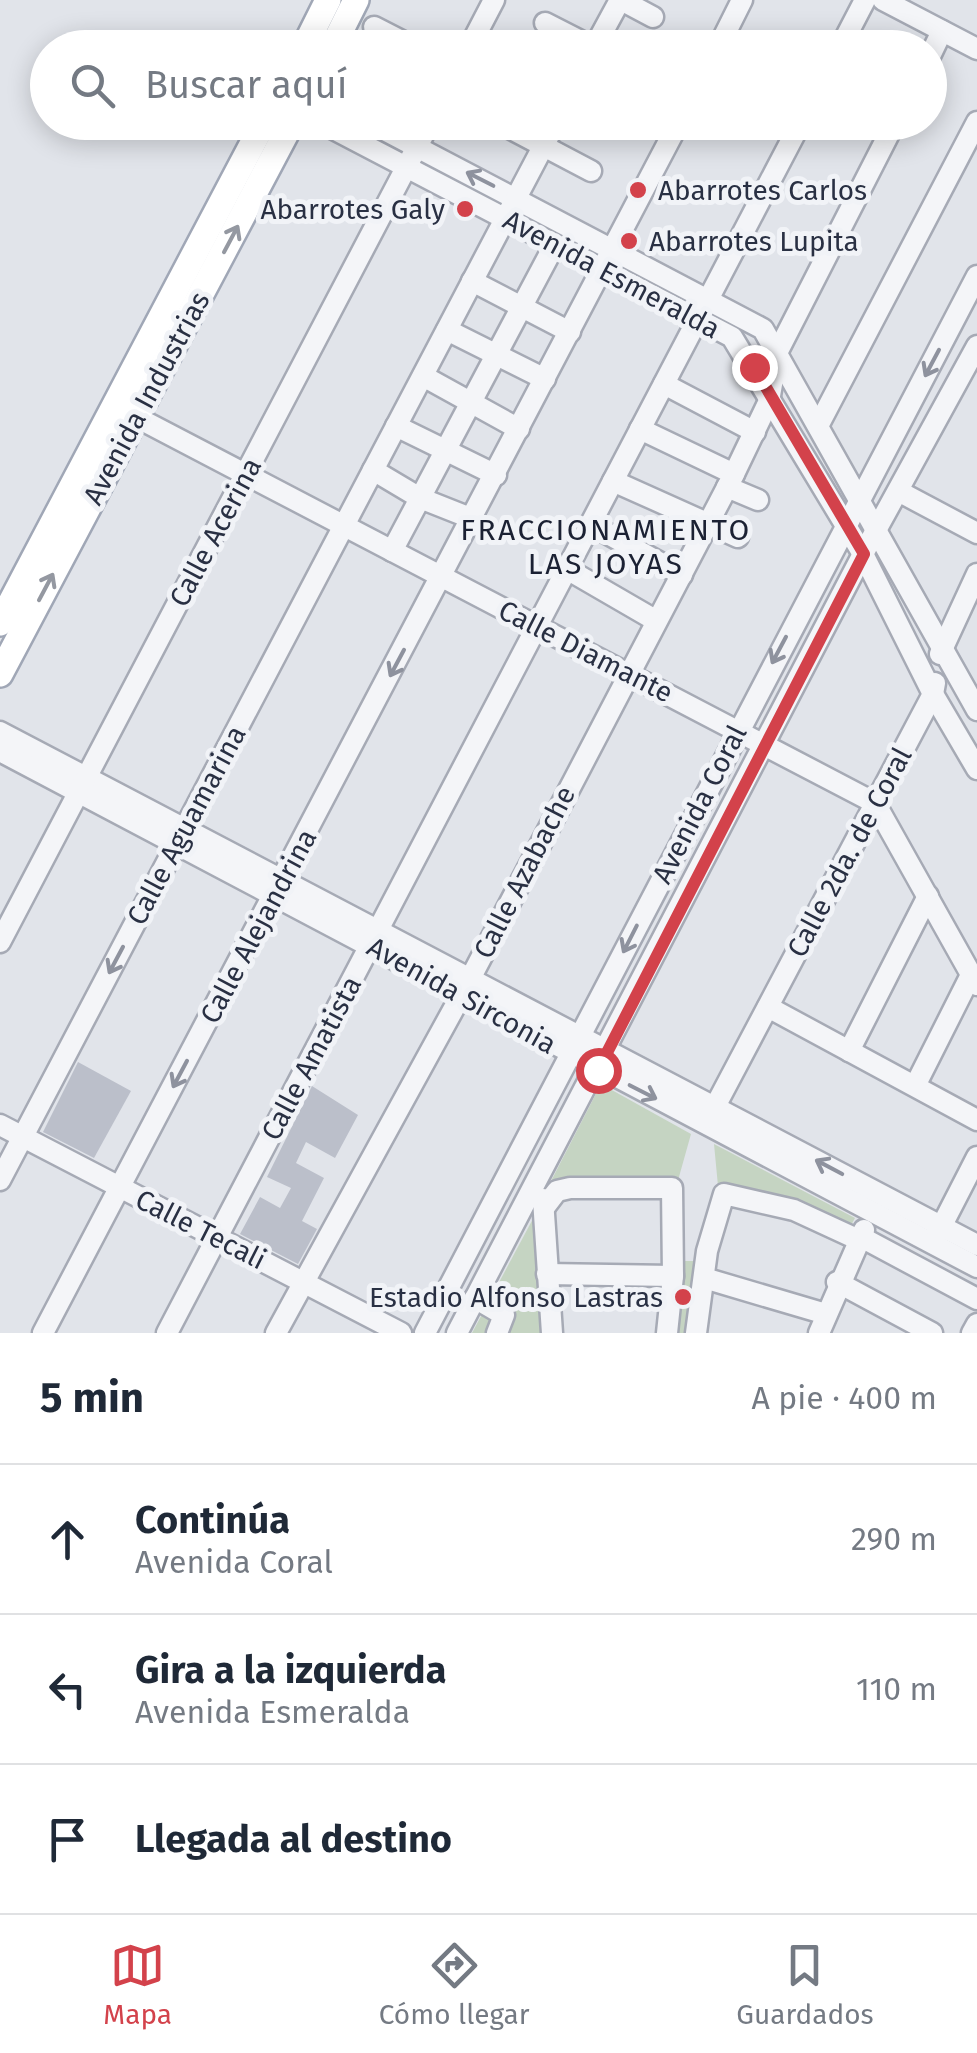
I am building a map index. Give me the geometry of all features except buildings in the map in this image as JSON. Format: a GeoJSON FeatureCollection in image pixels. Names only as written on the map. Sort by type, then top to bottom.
{"type":"FeatureCollection","features":[{"type":"Feature","properties":{"kind":"main road"},"geometry":{"type":"LineString","coordinates":[[313,30],[328,0]]}},
{"type":"Feature","properties":{"kind":"main road"},"geometry":{"type":"LineString","coordinates":[[341,30],[356,0]]}},
{"type":"Feature","properties":{"kind":"main road","name":"Avenida Industrias"},"geometry":{"type":"LineString","coordinates":[[0,623],[255,140]]}},
{"type":"Feature","properties":{"kind":"main road","name":"Avenida Industrias"},"geometry":{"type":"LineString","coordinates":[[0,674],[282,140]]}},
{"type":"Feature","properties":{"kind":"street"},"geometry":{"type":"LineString","coordinates":[[479,30],[494,0]]}},
{"type":"Feature","properties":{"kind":"street"},"geometry":{"type":"LineString","coordinates":[[604,30],[620,0],[653,18]]}},
{"type":"Feature","properties":{"kind":"street"},"geometry":{"type":"LineString","coordinates":[[727,30],[742,0]]}},
{"type":"Feature","properties":{"kind":"street"},"geometry":{"type":"LineString","coordinates":[[849,30],[865,0]]}},
{"type":"Feature","properties":{"kind":"street"},"geometry":{"type":"LineString","coordinates":[[883,0],[940,30]]}},
{"type":"Feature","properties":{"kind":"street"},"geometry":{"type":"LineString","coordinates":[[545,23],[559,30]]}},
{"type":"Feature","properties":{"kind":"street"},"geometry":{"type":"LineString","coordinates":[[374,27],[380,30]]}},
{"type":"Feature","properties":{"kind":"street"},"geometry":{"type":"LineString","coordinates":[[947,34],[977,49]]}},
{"type":"Feature","properties":{"kind":"street"},"geometry":{"type":"LineString","coordinates":[[818,426],[977,122]]}},
{"type":"Feature","properties":{"kind":"street","name":"Avenida Esmeralda"},"geometry":{"type":"LineString","coordinates":[[354,140],[406,168],[613,250],[763,329],[977,710]]}},
{"type":"Feature","properties":{"kind":"street","name":"Avenida Esmeralda"},"geometry":{"type":"LineString","coordinates":[[404,140],[511,207],[555,244],[696,322],[732,337],[864,554],[933,694],[977,769]]}},
{"type":"Feature","properties":{"kind":"street","name":"Calle Acerina"},"geometry":{"type":"LineString","coordinates":[[0,942],[421,140]]}},
{"type":"Feature","properties":{"kind":"street"},"geometry":{"type":"LineString","coordinates":[[532,140],[591,170]]}},
{"type":"Feature","properties":{"kind":"street","name":"Calle Aguamarina"},"geometry":{"type":"LineString","coordinates":[[0,1180],[546,140]]}},
{"type":"Feature","properties":{"kind":"street","name":"Calle Alejandrina"},"geometry":{"type":"LineString","coordinates":[[42,1333],[670,140]]}},
{"type":"Feature","properties":{"kind":"street","name":"Calle Amatista"},"geometry":{"type":"LineString","coordinates":[[167,1333],[791,140]]}},
{"type":"Feature","properties":{"kind":"street","name":"Calle Azabache"},"geometry":{"type":"LineString","coordinates":[[276,1333],[465,986],[731,480],[770,401],[778,352],[886,140]]}},
{"type":"Feature","properties":{"kind":"street"},"geometry":{"type":"LineString","coordinates":[[392,550],[555,244]]}},
{"type":"Feature","properties":{"kind":"street","name":"Avenida Coral"},"geometry":{"type":"LineString","coordinates":[[424,1333],[576,1046],[736,730],[977,276]]}},
{"type":"Feature","properties":{"kind":"street"},"geometry":{"type":"LineString","coordinates":[[472,281],[570,332]]}},
{"type":"Feature","properties":{"kind":"street"},"geometry":{"type":"LineString","coordinates":[[447,330],[546,379]]}},
{"type":"Feature","properties":{"kind":"street","name":"Avenida Coral"},"geometry":{"type":"LineString","coordinates":[[458,1333],[475,1298],[538,1200],[603,1060],[764,744],[977,346]]}},
{"type":"Feature","properties":{"kind":"street"},"geometry":{"type":"LineString","coordinates":[[422,376],[519,430]]}},
{"type":"Feature","properties":{"kind":"street"},"geometry":{"type":"LineString","coordinates":[[664,384],[755,432]]}},
{"type":"Feature","properties":{"kind":"street","name":"Calle Diamante"},"geometry":{"type":"LineString","coordinates":[[136,416],[876,803]]}},
{"type":"Feature","properties":{"kind":"street"},"geometry":{"type":"LineString","coordinates":[[396,426],[496,475]]}},
{"type":"Feature","properties":{"kind":"street"},"geometry":{"type":"LineString","coordinates":[[640,428],[731,480],[758,500]]}},
{"type":"Feature","properties":{"kind":"street"},"geometry":{"type":"LineString","coordinates":[[373,470],[420,498],[473,519]]}},
{"type":"Feature","properties":{"kind":"street"},"geometry":{"type":"LineString","coordinates":[[613,481],[738,537]]}},
{"type":"Feature","properties":{"kind":"street"},"geometry":{"type":"LineString","coordinates":[[900,492],[977,533]]}},
{"type":"Feature","properties":{"kind":"street"},"geometry":{"type":"LineString","coordinates":[[590,524],[682,575]]}},
{"type":"Feature","properties":{"kind":"street"},"geometry":{"type":"LineString","coordinates":[[567,570],[655,620]]}},
{"type":"Feature","properties":{"kind":"street","name":"Calle 2da. de Coral"},"geometry":{"type":"LineString","coordinates":[[710,1116],[933,694],[941,644],[977,574]]}},
{"type":"Feature","properties":{"kind":"street","name":"Avenida Sirconia"},"geometry":{"type":"LineString","coordinates":[[0,732],[83,784],[937,1235],[977,1267]]}},
{"type":"Feature","properties":{"kind":"street","name":"Avenida Sirconia"},"geometry":{"type":"LineString","coordinates":[[0,751],[83,784]]}},
{"type":"Feature","properties":{"kind":"street"},"geometry":{"type":"LineString","coordinates":[[876,803],[974,980],[916,1084]]}},
{"type":"Feature","properties":{"kind":"street"},"geometry":{"type":"LineString","coordinates":[[850,1051],[928,896]]}},
{"type":"Feature","properties":{"kind":"street"},"geometry":{"type":"LineString","coordinates":[[768,1007],[977,1120]]}},
{"type":"Feature","properties":{"kind":"street","name":"Calle Tecali"},"geometry":{"type":"LineString","coordinates":[[0,1125],[402,1333]]}},
{"type":"Feature","properties":{"kind":"street"},"geometry":{"type":"LineString","coordinates":[[937,1235],[977,1157]]}},
{"type":"Feature","properties":{"kind":"street"},"geometry":{"type":"LineString","coordinates":[[507,1179],[538,1200],[552,1333]]}},
{"type":"Feature","properties":{"kind":"street"},"geometry":{"type":"LineString","coordinates":[[538,1200],[556,1190],[570,1188],[672,1188],[673,1276],[667,1333]]}},
{"type":"Feature","properties":{"kind":"street"},"geometry":{"type":"LineString","coordinates":[[696,1333],[704,1278],[724,1194],[794,1210],[977,1299]]}},
{"type":"Feature","properties":{"kind":"street"},"geometry":{"type":"LineString","coordinates":[[704,1278],[822,1323],[837,1282],[876,1203]]}},
{"type":"Feature","properties":{"kind":"street","name":"Avenida Sirconia"},"geometry":{"type":"LineString","coordinates":[[937,1235],[977,1246]]}},
{"type":"Feature","properties":{"kind":"street"},"geometry":{"type":"LineString","coordinates":[[548,1274],[673,1276]]}},
{"type":"Feature","properties":{"kind":"street"},"geometry":{"type":"LineString","coordinates":[[837,1282],[920,1330]]}},
{"type":"Feature","properties":{"kind":"street"},"geometry":{"type":"LineString","coordinates":[[475,1298],[504,1315],[497,1333]]}},
{"type":"Feature","properties":{"kind":"street"},"geometry":{"type":"LineString","coordinates":[[972,1333],[977,1324]]}},
{"type":"Feature","properties":{"kind":"green space"},"geometry":{"type":"Polygon","coordinates":[[[601,1084],[691,1134],[677,1184],[596,1177],[550,1183],[601,1084]]]}},
{"type":"Feature","properties":{"kind":"green space"},"geometry":{"type":"Polygon","coordinates":[[[714,1144],[855,1218],[849,1229],[769,1198],[718,1186],[714,1144]]]}},
{"type":"Feature","properties":{"kind":"green space"},"geometry":{"type":"Polygon","coordinates":[[[535,1215],[542,1333],[472,1333],[535,1215]]]}},
{"type":"Feature","properties":{"kind":"green space","name":"Estadio Alfonso Lastras"},"geometry":{"type":"Polygon","coordinates":[[[681,1261],[694,1261],[687,1333],[671,1333],[681,1261]]]}},
{"type":"Feature","properties":{"kind":"place","name":"Abarrotes Carlos"},"geometry":{"type":"Point","coordinates":[638,190]}},
{"type":"Feature","properties":{"kind":"place","name":"Abarrotes Galy"},"geometry":{"type":"Point","coordinates":[465,209]}},
{"type":"Feature","properties":{"kind":"place","name":"Abarrotes Lupita"},"geometry":{"type":"Point","coordinates":[629,241]}},
{"type":"Feature","properties":{"kind":"place","name":"Estadio Alfonso Lastras"},"geometry":{"type":"Point","coordinates":[683,1297]}},
{"type":"Feature","properties":{"kind":"district","name":"FRACCIONAMIENTO LAS JOYAS"},"geometry":{"type":"Point","coordinates":[606,547]}},
{"type":"Feature","properties":{"kind":"route"},"geometry":{"type":"LineString","coordinates":[[598,1070],[864,554],[770,401],[754,367]]}}]}
